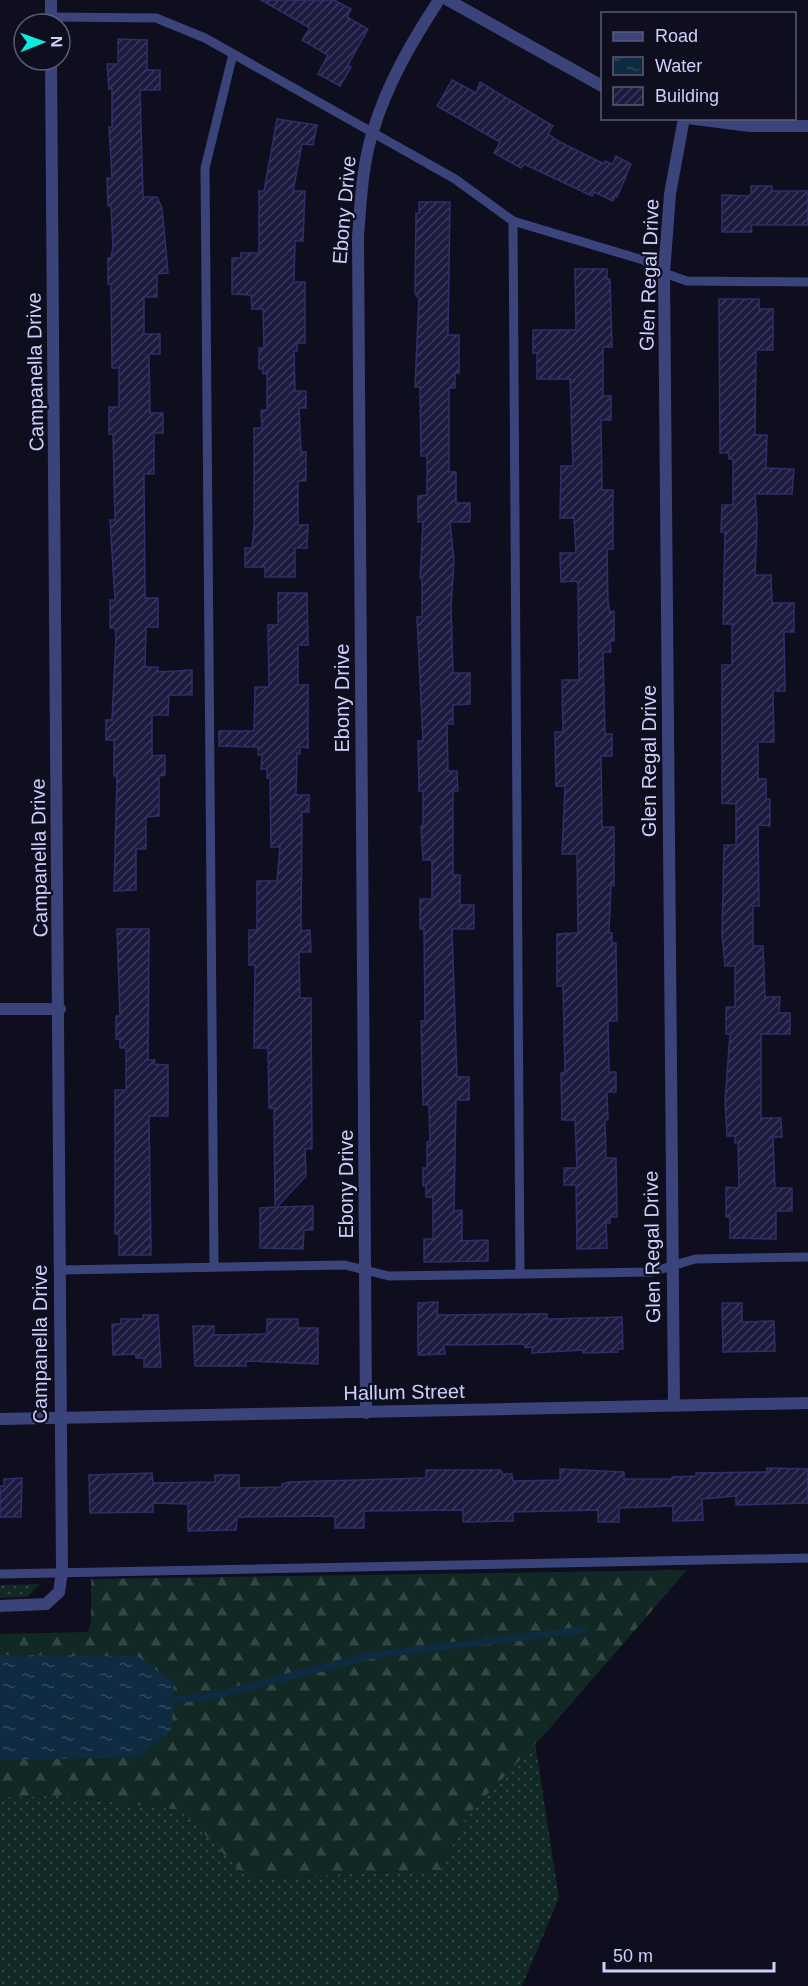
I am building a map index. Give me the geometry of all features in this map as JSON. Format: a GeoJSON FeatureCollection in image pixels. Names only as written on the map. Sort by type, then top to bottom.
{"type":"FeatureCollection","features":[{"type":"Feature","properties":{"kind":"street","name":"Ebony Drive"},"geometry":{"type":"LineString","coordinates":[[366,1413],[358,236],[363,180],[372,132],[390,84],[440,0]]}},
{"type":"Feature","properties":{"kind":"street"},"geometry":{"type":"LineString","coordinates":[[448,0],[601,85]]}},
{"type":"Feature","properties":{"kind":"street","name":"Campanella Drive"},"geometry":{"type":"LineString","coordinates":[[0,1606],[46,1604],[59,1592],[62,1572],[60,1009],[51,72]]}},
{"type":"Feature","properties":{"kind":"street","name":"Glen Regal Drive"},"geometry":{"type":"LineString","coordinates":[[674,1405],[664,273],[670,194],[685,120]]}},
{"type":"Feature","properties":{"kind":"street"},"geometry":{"type":"LineString","coordinates":[[701,120],[750,126],[808,126]]}},
{"type":"Feature","properties":{"kind":"street"},"geometry":{"type":"LineString","coordinates":[[0,1009],[60,1009]]}},
{"type":"Feature","properties":{"kind":"street","name":"Hallum Street"},"geometry":{"type":"LineString","coordinates":[[0,1419],[808,1403]]}},
{"type":"Feature","properties":{"kind":"lane"},"geometry":{"type":"LineString","coordinates":[[72,20],[156,18],[233,54],[455,179],[513,221],[643,260],[664,273],[687,281],[808,282]]}},
{"type":"Feature","properties":{"kind":"lane"},"geometry":{"type":"LineString","coordinates":[[214,1266],[205,168],[233,54]]}},
{"type":"Feature","properties":{"kind":"lane"},"geometry":{"type":"LineString","coordinates":[[513,221],[520,1274]]}},
{"type":"Feature","properties":{"kind":"lane"},"geometry":{"type":"LineString","coordinates":[[60,1270],[345,1265],[389,1276],[652,1272],[672,1268],[695,1259],[808,1257]]}},
{"type":"Feature","properties":{"kind":"lane"},"geometry":{"type":"LineString","coordinates":[[0,1574],[808,1558]]}},
{"type":"Feature","properties":{"kind":"green space"},"geometry":{"type":"Polygon","coordinates":[[[687,1570],[551,1727],[467,1816],[440,1870],[247,1878],[181,1810],[58,1796],[0,1797],[0,1634],[88,1632],[91,1621],[91,1579],[687,1570]]]}},
{"type":"Feature","properties":{"kind":"green space"},"geometry":{"type":"Polygon","coordinates":[[[40,1584],[27,1597],[0,1598],[0,1585],[40,1584]]]}},
{"type":"Feature","properties":{"kind":"green space"},"geometry":{"type":"Polygon","coordinates":[[[535,1742],[559,1898],[522,1986],[0,1986],[0,1797],[58,1796],[181,1810],[248,1878],[440,1870],[467,1816],[535,1742]]]}},
{"type":"Feature","properties":{"kind":"water"},"geometry":{"type":"Polygon","coordinates":[[[0,1655],[137,1656],[174,1683],[172,1730],[139,1757],[0,1760],[0,1655]]]}},
{"type":"Feature","properties":{"kind":"building"},"geometry":{"type":"Polygon","coordinates":[[[261,0],[334,0],[351,9],[347,17],[368,29],[348,65],[351,67],[340,86],[318,74],[328,55],[302,40],[310,28],[261,0]]]}},
{"type":"Feature","properties":{"kind":"building"},"geometry":{"type":"Polygon","coordinates":[[[118,39],[147,40],[147,70],[160,70],[160,90],[140,90],[143,197],[157,197],[162,208],[168,273],[157,274],[157,297],[144,297],[144,334],[160,334],[160,354],[149,354],[150,413],[163,413],[163,433],[154,433],[154,474],[144,474],[145,598],[158,598],[158,627],[146,627],[145,667],[158,667],[158,672],[192,670],[192,695],[169,695],[168,715],[152,715],[152,756],[165,755],[165,775],[159,776],[159,816],[146,817],[146,849],[136,849],[136,890],[114,891],[117,776],[114,776],[114,740],[106,740],[106,720],[112,720],[116,637],[115,628],[110,628],[110,600],[115,600],[110,520],[115,520],[113,434],[109,434],[109,407],[119,407],[119,368],[112,368],[111,284],[108,284],[108,258],[111,258],[113,247],[107,178],[112,178],[109,127],[112,127],[112,89],[109,89],[107,64],[118,64],[118,39]]]}},
{"type":"Feature","properties":{"kind":"building"},"geometry":{"type":"Polygon","coordinates":[[[452,80],[476,93],[480,82],[553,126],[548,134],[560,142],[604,164],[605,161],[612,164],[616,156],[631,164],[617,197],[615,196],[613,201],[594,192],[592,196],[524,164],[521,168],[494,153],[500,142],[437,106],[452,80]]]}},
{"type":"Feature","properties":{"kind":"building"},"geometry":{"type":"Polygon","coordinates":[[[277,119],[317,125],[313,145],[302,144],[293,191],[305,191],[303,241],[295,241],[294,282],[305,282],[305,343],[297,343],[297,351],[294,351],[295,391],[306,391],[306,408],[299,408],[301,452],[306,452],[306,481],[298,481],[298,525],[308,525],[307,548],[295,548],[295,577],[265,577],[265,567],[245,567],[245,548],[252,548],[254,526],[254,428],[262,428],[261,410],[267,410],[267,374],[263,374],[263,369],[259,369],[259,348],[264,348],[263,309],[252,309],[251,295],[232,294],[232,258],[241,258],[241,253],[259,253],[259,191],[264,191],[277,119]]]}},
{"type":"Feature","properties":{"kind":"building"},"geometry":{"type":"Polygon","coordinates":[[[751,186],[772,186],[772,191],[808,191],[808,225],[751,225],[752,232],[722,232],[722,195],[748,196],[751,194],[751,186]]]}},
{"type":"Feature","properties":{"kind":"building"},"geometry":{"type":"Polygon","coordinates":[[[419,202],[450,202],[448,335],[459,335],[459,373],[455,373],[455,388],[449,388],[449,472],[456,472],[456,503],[470,503],[470,522],[450,522],[454,561],[451,606],[453,673],[470,673],[470,704],[453,705],[453,724],[447,724],[448,771],[457,771],[458,791],[453,791],[453,875],[460,875],[460,905],[474,905],[474,929],[452,929],[457,1077],[469,1077],[469,1100],[456,1100],[454,1211],[462,1210],[462,1241],[488,1240],[488,1261],[424,1262],[424,1239],[433,1239],[433,1197],[426,1197],[426,1186],[423,1186],[423,1168],[427,1168],[427,1142],[430,1142],[429,1105],[423,1105],[421,1021],[425,1021],[424,929],[420,929],[420,899],[432,899],[432,860],[423,860],[421,826],[423,826],[423,791],[419,791],[418,741],[423,741],[417,617],[422,617],[422,578],[420,578],[423,522],[418,522],[418,496],[427,495],[427,456],[421,456],[420,387],[415,387],[419,298],[415,294],[416,213],[419,213],[419,202]]]}},
{"type":"Feature","properties":{"kind":"building"},"geometry":{"type":"Polygon","coordinates":[[[575,269],[607,269],[607,279],[610,279],[612,347],[603,347],[603,396],[611,396],[611,420],[601,420],[602,490],[613,490],[613,549],[607,549],[608,603],[610,612],[614,611],[614,641],[610,641],[611,652],[603,652],[605,734],[612,734],[612,756],[601,756],[602,827],[614,827],[614,886],[611,885],[609,933],[612,933],[612,943],[616,943],[617,1021],[608,1021],[609,1072],[616,1072],[616,1092],[607,1092],[608,1120],[605,1120],[606,1158],[616,1158],[617,1217],[610,1217],[610,1223],[606,1223],[607,1248],[577,1249],[576,1185],[564,1185],[564,1168],[577,1168],[575,1120],[562,1120],[561,1073],[565,1072],[563,986],[557,986],[557,934],[578,933],[577,854],[562,854],[565,786],[556,786],[555,732],[563,732],[562,680],[579,680],[578,584],[576,581],[561,582],[560,553],[576,553],[574,518],[560,518],[561,466],[573,466],[570,379],[537,379],[537,353],[533,353],[533,330],[576,330],[575,269]]]}},
{"type":"Feature","properties":{"kind":"building"},"geometry":{"type":"Polygon","coordinates":[[[719,299],[759,299],[759,309],[773,309],[773,350],[756,350],[755,435],[767,435],[766,468],[794,469],[792,494],[755,494],[757,524],[755,575],[771,575],[772,603],[794,603],[794,632],[784,632],[785,691],[773,691],[774,742],[758,742],[758,779],[766,779],[766,799],[770,799],[770,826],[758,825],[759,906],[753,906],[753,946],[763,946],[765,997],[780,997],[779,1013],[790,1013],[790,1034],[761,1034],[761,1118],[781,1118],[782,1137],[773,1137],[775,1188],[792,1188],[792,1211],[776,1211],[776,1239],[730,1238],[730,1217],[726,1217],[726,1187],[739,1188],[738,1142],[735,1143],[735,1136],[727,1136],[725,1101],[730,1034],[726,1034],[726,1007],[735,1007],[735,966],[725,966],[722,935],[724,845],[736,845],[736,804],[722,803],[722,665],[732,665],[732,624],[723,624],[725,532],[721,532],[722,505],[733,505],[733,459],[729,459],[729,453],[720,453],[719,299]]]}},
{"type":"Feature","properties":{"kind":"building"},"geometry":{"type":"Polygon","coordinates":[[[278,593],[307,593],[308,645],[298,645],[298,685],[308,685],[308,748],[300,747],[300,754],[297,753],[296,795],[309,795],[309,812],[302,812],[301,931],[310,930],[311,952],[299,952],[300,998],[311,998],[312,1149],[305,1149],[306,1176],[277,1207],[313,1206],[313,1230],[304,1230],[303,1249],[260,1248],[260,1208],[275,1207],[274,1108],[269,1108],[268,1048],[254,1048],[255,965],[249,965],[249,930],[257,930],[257,881],[277,881],[280,847],[271,847],[270,778],[267,778],[267,769],[261,769],[262,755],[258,755],[258,747],[219,746],[219,731],[254,731],[255,687],[269,687],[268,625],[278,625],[278,593]]]}},
{"type":"Feature","properties":{"kind":"building"},"geometry":{"type":"Polygon","coordinates":[[[117,929],[149,929],[148,1060],[155,1060],[154,1064],[168,1065],[168,1116],[149,1116],[151,1255],[119,1255],[119,1234],[115,1234],[115,1090],[126,1090],[126,1048],[120,1048],[120,1039],[116,1039],[116,1016],[120,1016],[117,929]]]}},
{"type":"Feature","properties":{"kind":"building"},"geometry":{"type":"Polygon","coordinates":[[[438,1302],[437,1315],[547,1314],[547,1319],[622,1317],[623,1349],[618,1349],[618,1352],[583,1353],[583,1350],[532,1353],[532,1347],[525,1348],[524,1344],[444,1345],[445,1354],[418,1355],[418,1303],[438,1302]]]}},
{"type":"Feature","properties":{"kind":"building"},"geometry":{"type":"Polygon","coordinates":[[[722,1303],[742,1303],[742,1322],[774,1321],[775,1351],[723,1352],[722,1303]]]}},
{"type":"Feature","properties":{"kind":"building"},"geometry":{"type":"Polygon","coordinates":[[[143,1315],[158,1315],[161,1367],[144,1367],[144,1358],[136,1358],[136,1354],[113,1355],[112,1324],[121,1324],[121,1319],[143,1319],[143,1315]]]}},
{"type":"Feature","properties":{"kind":"building"},"geometry":{"type":"Polygon","coordinates":[[[267,1319],[298,1319],[298,1328],[318,1328],[318,1364],[246,1361],[246,1366],[195,1366],[193,1326],[214,1326],[214,1335],[267,1334],[267,1319]]]}},
{"type":"Feature","properties":{"kind":"building"},"geometry":{"type":"Polygon","coordinates":[[[767,1468],[808,1469],[808,1503],[736,1505],[736,1496],[702,1499],[703,1520],[673,1521],[673,1506],[619,1508],[619,1522],[598,1522],[598,1510],[513,1512],[513,1521],[463,1522],[463,1510],[364,1511],[364,1528],[335,1528],[335,1516],[237,1517],[236,1530],[188,1531],[188,1504],[153,1503],[153,1512],[90,1513],[89,1475],[152,1473],[153,1483],[215,1482],[215,1475],[239,1475],[239,1488],[282,1487],[282,1484],[289,1482],[426,1478],[426,1470],[501,1470],[502,1474],[512,1474],[513,1481],[560,1480],[560,1469],[624,1472],[624,1479],[672,1479],[672,1477],[696,1476],[696,1473],[767,1472],[767,1468]]]}},
{"type":"Feature","properties":{"kind":"building"},"geometry":{"type":"Polygon","coordinates":[[[22,1478],[21,1517],[0,1517],[0,1486],[4,1486],[4,1479],[22,1478]]]}},
{"type":"Feature","properties":{"kind":"waterway"},"geometry":{"type":"LineString","coordinates":[[166,1700],[208,1697],[373,1655],[583,1630]]}}]}
